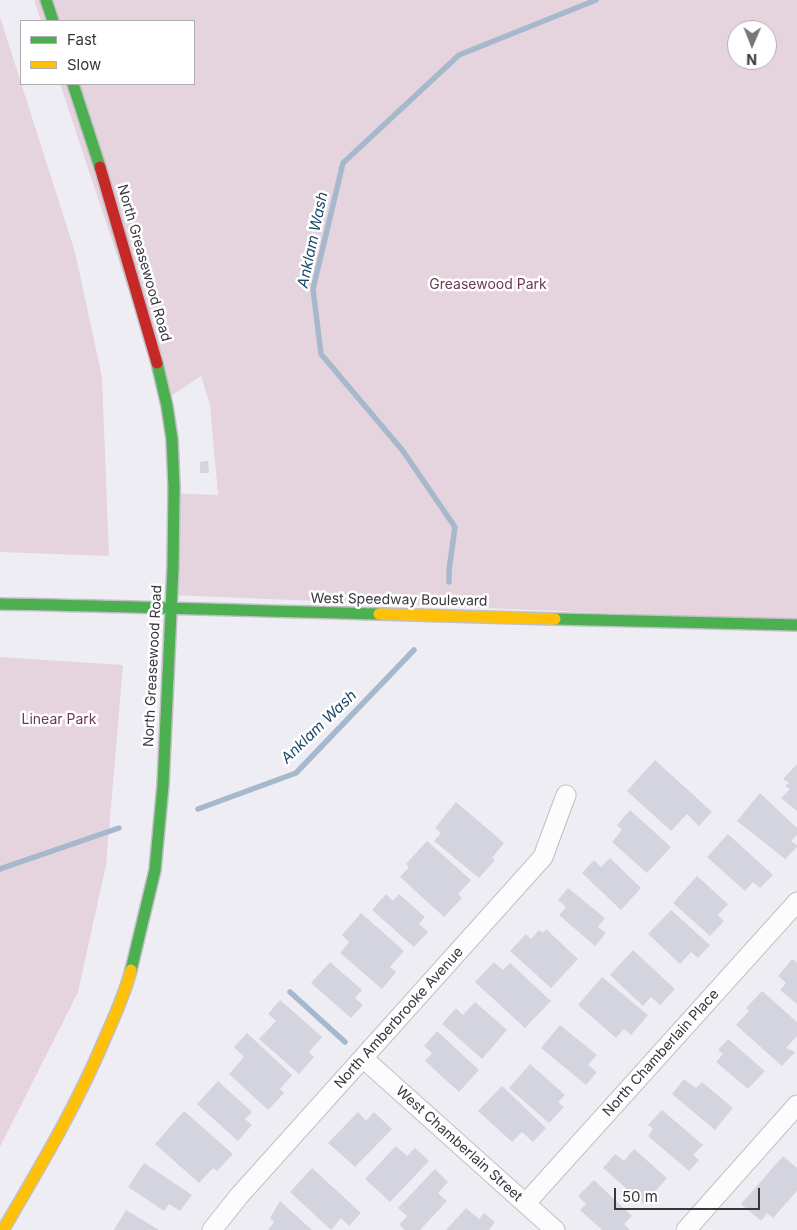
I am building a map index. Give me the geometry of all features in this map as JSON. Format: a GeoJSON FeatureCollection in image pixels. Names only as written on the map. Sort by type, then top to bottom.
{"type":"FeatureCollection","features":[{"type":"Feature","properties":{"kind":"main road"},"geometry":{"type":"LineString","coordinates":[[46,0],[53,20]]}},
{"type":"Feature","properties":{"kind":"main road","name":"North Greasewood Road"},"geometry":{"type":"LineString","coordinates":[[3,1230],[49,1151],[88,1078],[127,987],[155,870],[163,784],[174,567],[172,439],[156,358],[110,199],[73,85]]}},
{"type":"Feature","properties":{"kind":"main road","name":"West Speedway Boulevard"},"geometry":{"type":"LineString","coordinates":[[0,604],[797,625]]}},
{"type":"Feature","properties":{"kind":"street","name":"North Amberbrooke Avenue"},"geometry":{"type":"LineString","coordinates":[[212,1230],[239,1196],[543,857],[566,795]]}},
{"type":"Feature","properties":{"kind":"street","name":"North Chamberlain Place"},"geometry":{"type":"LineString","coordinates":[[526,1203],[797,902]]}},
{"type":"Feature","properties":{"kind":"street","name":"West Chamberlain Street"},"geometry":{"type":"LineString","coordinates":[[363,1058],[555,1230]]}},
{"type":"Feature","properties":{"kind":"street"},"geometry":{"type":"LineString","coordinates":[[686,1230],[797,1105]]}},
{"type":"Feature","properties":{"kind":"green space","name":"Greasewood Park"},"geometry":{"type":"Polygon","coordinates":[[[34,0],[797,0],[797,621],[171,595],[170,493],[218,495],[210,405],[201,376],[165,400],[60,85],[195,85],[195,20],[41,20],[34,0]]]}},
{"type":"Feature","properties":{"kind":"green space"},"geometry":{"type":"Polygon","coordinates":[[[0,17],[20,80],[20,85],[22,85],[75,252],[102,377],[109,556],[0,552],[0,17]]]}},
{"type":"Feature","properties":{"kind":"green space","name":"Linear Park"},"geometry":{"type":"Polygon","coordinates":[[[0,657],[123,665],[106,865],[78,992],[0,1147],[0,657]]]}},
{"type":"Feature","properties":{"kind":"building"},"geometry":{"type":"Polygon","coordinates":[[[208,461],[209,473],[200,473],[200,462],[208,461]]]}},
{"type":"Feature","properties":{"kind":"building"},"geometry":{"type":"Polygon","coordinates":[[[655,760],[712,812],[699,826],[687,814],[671,831],[627,791],[655,760]]]}},
{"type":"Feature","properties":{"kind":"building"},"geometry":{"type":"Polygon","coordinates":[[[797,764],[797,811],[781,798],[790,789],[785,786],[789,783],[783,779],[797,764]]]}},
{"type":"Feature","properties":{"kind":"building"},"geometry":{"type":"Polygon","coordinates":[[[760,793],[797,828],[797,835],[791,841],[797,847],[785,859],[737,821],[760,793]]]}},
{"type":"Feature","properties":{"kind":"building"},"geometry":{"type":"Polygon","coordinates":[[[456,802],[504,843],[492,858],[495,860],[479,878],[434,841],[441,833],[435,828],[456,802]]]}},
{"type":"Feature","properties":{"kind":"building"},"geometry":{"type":"Polygon","coordinates":[[[630,810],[671,847],[647,873],[612,842],[622,830],[617,825],[630,810]]]}},
{"type":"Feature","properties":{"kind":"building"},"geometry":{"type":"Polygon","coordinates":[[[728,834],[773,875],[760,888],[753,882],[745,891],[707,857],[728,834]]]}},
{"type":"Feature","properties":{"kind":"building"},"geometry":{"type":"Polygon","coordinates":[[[427,841],[471,880],[458,894],[462,898],[444,917],[400,877],[409,867],[406,864],[427,841]]]}},
{"type":"Feature","properties":{"kind":"building"},"geometry":{"type":"Polygon","coordinates":[[[610,858],[641,888],[621,910],[582,873],[594,860],[601,867],[610,858]]]}},
{"type":"Feature","properties":{"kind":"building"},"geometry":{"type":"Polygon","coordinates":[[[697,876],[728,904],[718,915],[724,921],[710,936],[673,903],[697,876]]]}},
{"type":"Feature","properties":{"kind":"building"},"geometry":{"type":"Polygon","coordinates":[[[568,888],[605,918],[598,927],[606,933],[595,946],[559,915],[566,907],[558,900],[568,888]]]}},
{"type":"Feature","properties":{"kind":"building"},"geometry":{"type":"Polygon","coordinates":[[[386,894],[393,901],[399,894],[425,917],[419,924],[428,932],[414,947],[372,910],[386,894]]]}},
{"type":"Feature","properties":{"kind":"building"},"geometry":{"type":"Polygon","coordinates":[[[671,910],[710,945],[698,958],[691,952],[680,964],[648,934],[671,910]]]}},
{"type":"Feature","properties":{"kind":"building"},"geometry":{"type":"Polygon","coordinates":[[[361,913],[404,951],[390,967],[396,972],[382,989],[340,953],[349,942],[342,935],[361,913]]]}},
{"type":"Feature","properties":{"kind":"building"},"geometry":{"type":"Polygon","coordinates":[[[546,929],[578,959],[551,988],[510,951],[526,934],[531,939],[539,930],[543,933],[546,929]]]}},
{"type":"Feature","properties":{"kind":"building"},"geometry":{"type":"Polygon","coordinates":[[[633,950],[675,989],[660,1005],[651,997],[643,1006],[610,975],[633,950]]]}},
{"type":"Feature","properties":{"kind":"building"},"geometry":{"type":"Polygon","coordinates":[[[792,959],[797,962],[797,1004],[780,990],[786,983],[778,976],[792,959]]]}},
{"type":"Feature","properties":{"kind":"building"},"geometry":{"type":"Polygon","coordinates":[[[330,962],[362,990],[355,998],[363,1005],[351,1018],[311,983],[330,962]]]}},
{"type":"Feature","properties":{"kind":"building"},"geometry":{"type":"Polygon","coordinates":[[[494,962],[503,970],[510,963],[551,1001],[525,1028],[475,982],[494,962]]]}},
{"type":"Feature","properties":{"kind":"building"},"geometry":{"type":"Polygon","coordinates":[[[602,977],[648,1015],[631,1035],[624,1029],[616,1038],[578,1005],[602,977]]]}},
{"type":"Feature","properties":{"kind":"building"},"geometry":{"type":"Polygon","coordinates":[[[762,991],[797,1022],[797,1036],[786,1048],[795,1052],[782,1066],[736,1025],[749,1011],[746,1008],[762,991]]]}},
{"type":"Feature","properties":{"kind":"building"},"geometry":{"type":"Polygon","coordinates":[[[280,1000],[322,1037],[309,1052],[314,1057],[299,1074],[259,1039],[276,1021],[268,1014],[280,1000]]]}},
{"type":"Feature","properties":{"kind":"building"},"geometry":{"type":"Polygon","coordinates":[[[475,1002],[507,1030],[482,1059],[442,1024],[456,1008],[463,1015],[475,1002]]]}},
{"type":"Feature","properties":{"kind":"building"},"geometry":{"type":"Polygon","coordinates":[[[560,1025],[597,1055],[588,1065],[597,1072],[586,1085],[541,1048],[560,1025]]]}},
{"type":"Feature","properties":{"kind":"building"},"geometry":{"type":"Polygon","coordinates":[[[437,1031],[479,1070],[459,1092],[425,1061],[432,1053],[424,1046],[437,1031]]]}},
{"type":"Feature","properties":{"kind":"building"},"geometry":{"type":"Polygon","coordinates":[[[247,1033],[292,1075],[280,1089],[284,1093],[268,1110],[229,1074],[244,1057],[234,1047],[247,1033]]]}},
{"type":"Feature","properties":{"kind":"building"},"geometry":{"type":"Polygon","coordinates":[[[728,1039],[765,1071],[748,1089],[716,1062],[723,1054],[718,1050],[728,1039]]]}},
{"type":"Feature","properties":{"kind":"building"},"geometry":{"type":"Polygon","coordinates":[[[530,1064],[565,1095],[558,1102],[564,1107],[549,1123],[509,1088],[530,1064]]]}},
{"type":"Feature","properties":{"kind":"building"},"geometry":{"type":"Polygon","coordinates":[[[684,1079],[696,1088],[702,1082],[733,1108],[715,1130],[672,1094],[684,1079]]]}},
{"type":"Feature","properties":{"kind":"building"},"geometry":{"type":"Polygon","coordinates":[[[218,1081],[252,1112],[245,1119],[252,1125],[238,1141],[197,1104],[218,1081]]]}},
{"type":"Feature","properties":{"kind":"building"},"geometry":{"type":"Polygon","coordinates":[[[502,1086],[546,1128],[533,1142],[522,1132],[512,1142],[478,1111],[502,1086]]]}},
{"type":"Feature","properties":{"kind":"building"},"geometry":{"type":"Polygon","coordinates":[[[662,1110],[703,1145],[693,1155],[699,1160],[689,1171],[648,1136],[653,1129],[648,1125],[662,1110]]]}},
{"type":"Feature","properties":{"kind":"building"},"geometry":{"type":"Polygon","coordinates":[[[184,1111],[233,1154],[217,1171],[213,1168],[199,1183],[155,1144],[184,1111]]]}},
{"type":"Feature","properties":{"kind":"building"},"geometry":{"type":"Polygon","coordinates":[[[358,1112],[366,1121],[374,1112],[392,1129],[355,1167],[328,1143],[358,1112]]]}},
{"type":"Feature","properties":{"kind":"building"},"geometry":{"type":"Polygon","coordinates":[[[396,1146],[407,1156],[415,1148],[429,1161],[390,1202],[365,1179],[396,1146]]]}},
{"type":"Feature","properties":{"kind":"building"},"geometry":{"type":"Polygon","coordinates":[[[634,1149],[667,1178],[644,1204],[603,1168],[615,1154],[624,1161],[634,1149]]]}},
{"type":"Feature","properties":{"kind":"building"},"geometry":{"type":"Polygon","coordinates":[[[783,1156],[797,1168],[797,1191],[773,1218],[767,1213],[761,1221],[741,1204],[783,1156]]]}},
{"type":"Feature","properties":{"kind":"building"},"geometry":{"type":"Polygon","coordinates":[[[144,1163],[192,1195],[180,1211],[169,1204],[164,1211],[128,1187],[144,1163]]]}},
{"type":"Feature","properties":{"kind":"building"},"geometry":{"type":"Polygon","coordinates":[[[312,1168],[361,1213],[349,1226],[341,1218],[331,1230],[290,1192],[312,1168]]]}},
{"type":"Feature","properties":{"kind":"building"},"geometry":{"type":"Polygon","coordinates":[[[435,1169],[448,1182],[438,1193],[447,1201],[420,1230],[405,1230],[399,1225],[407,1216],[398,1208],[435,1169]]]}},
{"type":"Feature","properties":{"kind":"building"},"geometry":{"type":"Polygon","coordinates":[[[594,1180],[632,1216],[624,1224],[630,1230],[602,1230],[580,1210],[586,1204],[578,1196],[594,1180]]]}},
{"type":"Feature","properties":{"kind":"building"},"geometry":{"type":"Polygon","coordinates":[[[280,1201],[312,1230],[268,1230],[274,1222],[270,1218],[280,1201]]]}},
{"type":"Feature","properties":{"kind":"building"},"geometry":{"type":"Polygon","coordinates":[[[466,1208],[479,1219],[484,1213],[495,1222],[489,1230],[446,1230],[466,1208]]]}},
{"type":"Feature","properties":{"kind":"building"},"geometry":{"type":"Polygon","coordinates":[[[126,1210],[159,1230],[114,1230],[126,1210]]]}},
{"type":"Feature","properties":{"kind":"waterway","name":"Anklam Wash"},"geometry":{"type":"LineString","coordinates":[[449,582],[455,527],[403,451],[321,354],[313,289],[343,163],[459,55],[596,0]]}},
{"type":"Feature","properties":{"kind":"waterway","name":"Anklam Wash"},"geometry":{"type":"LineString","coordinates":[[198,809],[296,773],[414,650]]}},
{"type":"Feature","properties":{"kind":"waterway","name":"Anklam Wash"},"geometry":{"type":"LineString","coordinates":[[0,869],[119,828]]}},
{"type":"Feature","properties":{"kind":"waterway"},"geometry":{"type":"LineString","coordinates":[[290,992],[345,1042]]}},
{"type":"Feature","properties":{"kind":"traffic: fast"},"geometry":{"type":"LineString","coordinates":[[46,0],[53,20]]}},
{"type":"Feature","properties":{"kind":"traffic: fast"},"geometry":{"type":"LineString","coordinates":[[73,85],[100,167]]}},
{"type":"Feature","properties":{"kind":"traffic: fast"},"geometry":{"type":"LineString","coordinates":[[131,970],[155,870],[163,785],[173,567],[174,487],[172,439],[157,363]]}},
{"type":"Feature","properties":{"kind":"traffic: fast"},"geometry":{"type":"LineString","coordinates":[[0,604],[379,614]]}},
{"type":"Feature","properties":{"kind":"traffic: fast"},"geometry":{"type":"LineString","coordinates":[[555,619],[797,625]]}},
{"type":"Feature","properties":{"kind":"traffic: slow"},"geometry":{"type":"LineString","coordinates":[[379,614],[555,619]]}},
{"type":"Feature","properties":{"kind":"traffic: slow"},"geometry":{"type":"LineString","coordinates":[[3,1230],[57,1136],[94,1063],[120,1004],[131,970]]}},
{"type":"Feature","properties":{"kind":"traffic: jam"},"geometry":{"type":"LineString","coordinates":[[100,167],[157,363]]}}]}
